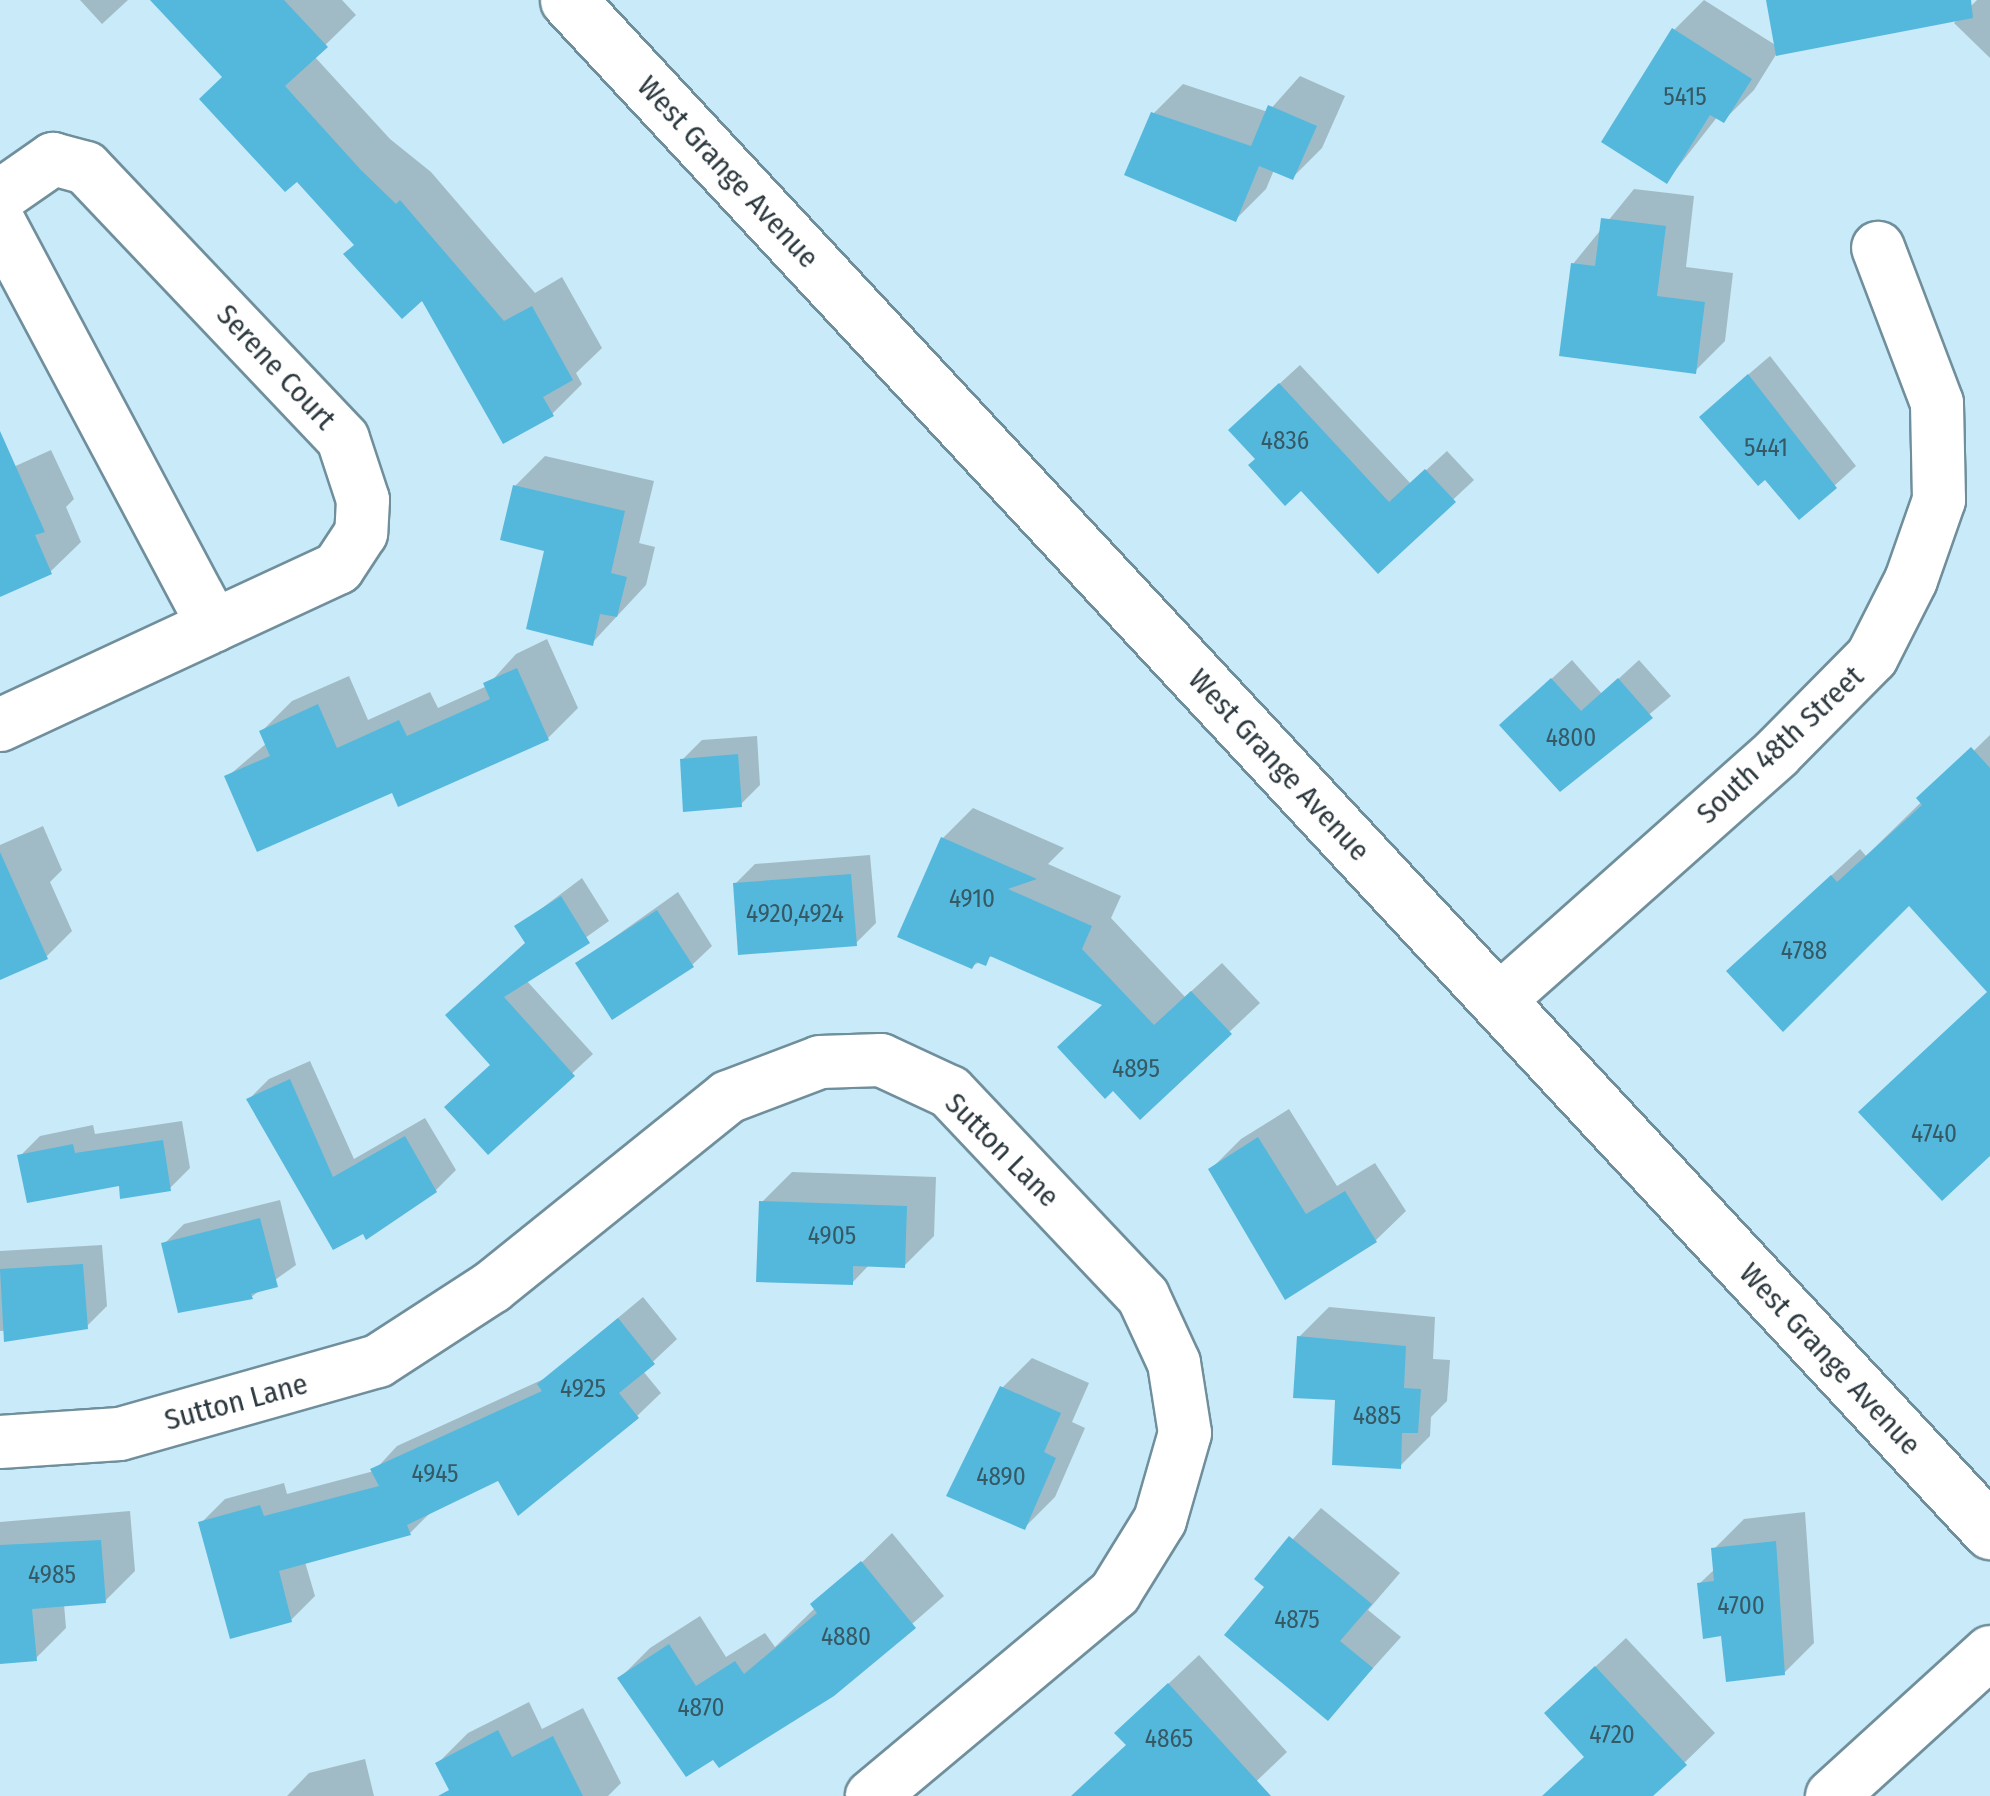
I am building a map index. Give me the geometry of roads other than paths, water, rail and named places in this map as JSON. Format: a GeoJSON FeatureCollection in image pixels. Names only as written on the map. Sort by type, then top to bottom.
{"type":"FeatureCollection","features":[{"type":"Feature","properties":{"kind":"street","name":"West Grange Avenue"},"geometry":{"type":"LineString","coordinates":[[568,0],[1990,1530]]}},
{"type":"Feature","properties":{"kind":"street","name":"Serene Court"},"geometry":{"type":"LineString","coordinates":[[0,196],[53,159],[86,168],[343,439],[364,500],[361,533],[338,568],[0,725]]}},
{"type":"Feature","properties":{"kind":"street"},"geometry":{"type":"LineString","coordinates":[[0,224],[214,626]]}},
{"type":"Feature","properties":{"kind":"street","name":"South 48th Street"},"geometry":{"type":"LineString","coordinates":[[1498,1001],[1776,754],[1872,658],[1911,580],[1939,500],[1936,403],[1878,248]]}},
{"type":"Feature","properties":{"kind":"street","name":"Sutton Lane"},"geometry":{"type":"LineString","coordinates":[[0,1442],[120,1434],[378,1361],[492,1287],[728,1096],[820,1062],[881,1060],[950,1092],[1144,1296],[1174,1364],[1185,1433],[1160,1520],[1115,1593],[872,1796]]}},
{"type":"Feature","properties":{"kind":"street"},"geometry":{"type":"LineString","coordinates":[[1832,1796],[1990,1652]]}}]}
